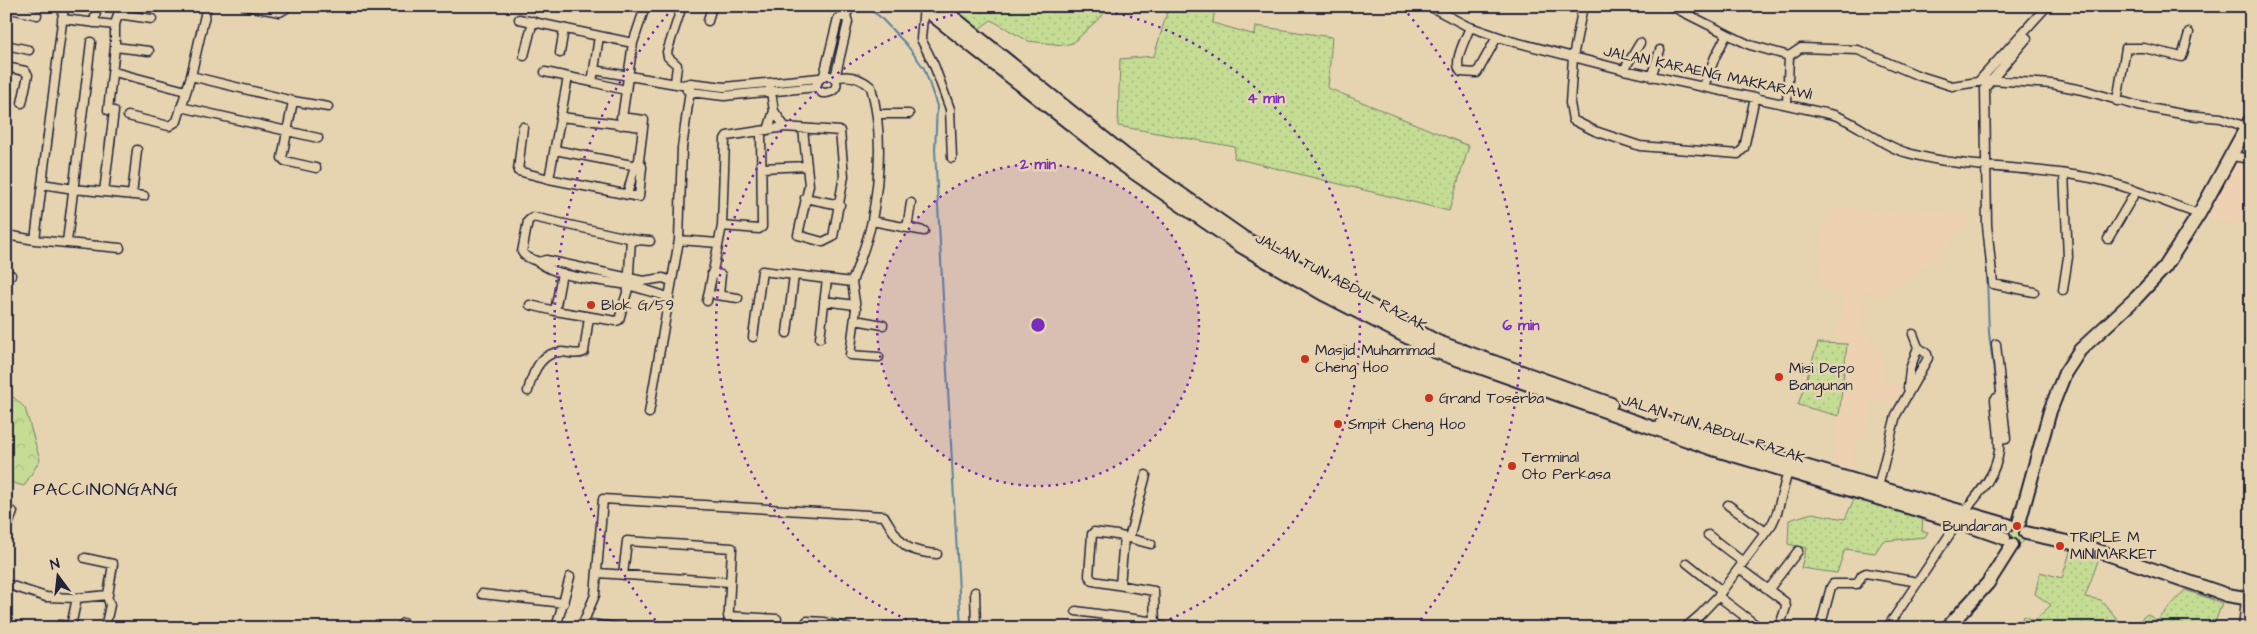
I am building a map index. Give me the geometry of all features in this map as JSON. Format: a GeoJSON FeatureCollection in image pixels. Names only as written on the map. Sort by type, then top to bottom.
{"type":"FeatureCollection","features":[{"type":"Feature","properties":{"kind":"main road","name":"JALAN TUN ABDUL RAZAK"},"geometry":{"type":"LineString","coordinates":[[939,6],[1124,155],[1242,242]]}},
{"type":"Feature","properties":{"kind":"main road","name":"JALAN TUN ABDUL RAZAK"},"geometry":{"type":"LineString","coordinates":[[923,7],[1120,163],[1325,295],[1434,350],[1788,471],[1872,489]]}},
{"type":"Feature","properties":{"kind":"main road"},"geometry":{"type":"LineString","coordinates":[[2008,542],[2022,543],[2018,527],[2054,398],[2072,360],[2080,350],[2158,277],[2199,214],[2249,123]]}},
{"type":"Feature","properties":{"kind":"main road","name":"JALAN TUN ABDUL RAZAK"},"geometry":{"type":"LineString","coordinates":[[1704,441],[1872,489],[1960,518],[2008,542]]}},
{"type":"Feature","properties":{"kind":"main road","name":"JALAN TUN ABDUL RAZAK"},"geometry":{"type":"LineString","coordinates":[[1960,518],[2018,527],[2081,545],[2212,591],[2248,599]]}},
{"type":"Feature","properties":{"kind":"main road"},"geometry":{"type":"LineString","coordinates":[[1947,628],[1988,583],[2008,542],[2004,532],[2018,527]]}},
{"type":"Feature","properties":{"kind":"street"},"geometry":{"type":"LineString","coordinates":[[35,240],[64,6]]}},
{"type":"Feature","properties":{"kind":"street"},"geometry":{"type":"LineString","coordinates":[[94,23],[97,6]]}},
{"type":"Feature","properties":{"kind":"street"},"geometry":{"type":"LineString","coordinates":[[244,6],[280,12],[284,9],[284,6]]}},
{"type":"Feature","properties":{"kind":"street"},"geometry":{"type":"LineString","coordinates":[[621,121],[633,43],[643,13],[642,10],[634,6]]}},
{"type":"Feature","properties":{"kind":"street"},"geometry":{"type":"LineString","coordinates":[[678,84],[677,65],[668,57],[667,52],[682,6]]}},
{"type":"Feature","properties":{"kind":"street"},"geometry":{"type":"LineString","coordinates":[[708,21],[712,6]]}},
{"type":"Feature","properties":{"kind":"street","name":"JALAN KARAENG MAKKARAWI"},"geometry":{"type":"LineString","coordinates":[[1429,6],[1470,27],[1497,37],[1651,77],[1704,86],[1847,119],[1901,151],[1944,162],[2090,178],[2199,214]]}},
{"type":"Feature","properties":{"kind":"street"},"geometry":{"type":"LineString","coordinates":[[1583,6],[1573,57],[1570,103],[1573,120],[1595,131],[1640,146],[1733,154],[1740,153],[1744,148],[1755,97]]}},
{"type":"Feature","properties":{"kind":"street"},"geometry":{"type":"LineString","coordinates":[[1671,6],[1750,46],[1789,56],[1801,48],[1858,50],[1945,84],[1958,86],[1985,80],[2065,86],[2117,101],[2186,115],[2249,123]]}},
{"type":"Feature","properties":{"kind":"street"},"geometry":{"type":"LineString","coordinates":[[2034,292],[1993,284],[1987,225],[1984,165],[1984,92],[1985,80],[2047,6]]}},
{"type":"Feature","properties":{"kind":"street"},"geometry":{"type":"LineString","coordinates":[[128,116],[169,126],[175,123],[186,91],[207,7]]}},
{"type":"Feature","properties":{"kind":"street"},"geometry":{"type":"LineString","coordinates":[[923,7],[922,39],[937,72],[950,109],[952,158]]}},
{"type":"Feature","properties":{"kind":"street"},"geometry":{"type":"LineString","coordinates":[[6,8],[37,15]]}},
{"type":"Feature","properties":{"kind":"street"},"geometry":{"type":"LineString","coordinates":[[817,87],[829,56],[838,18],[849,10]]}},
{"type":"Feature","properties":{"kind":"street"},"geometry":{"type":"LineString","coordinates":[[817,87],[822,93],[830,93],[835,90],[838,58],[848,22],[849,10]]}},
{"type":"Feature","properties":{"kind":"street"},"geometry":{"type":"LineString","coordinates":[[104,192],[114,111],[108,110],[115,47],[115,25],[118,15],[136,12],[152,19]]}},
{"type":"Feature","properties":{"kind":"street"},"geometry":{"type":"LineString","coordinates":[[62,19],[115,25]]}},
{"type":"Feature","properties":{"kind":"street"},"geometry":{"type":"LineString","coordinates":[[519,19],[633,43]]}},
{"type":"Feature","properties":{"kind":"street"},"geometry":{"type":"LineString","coordinates":[[524,56],[533,21]]}},
{"type":"Feature","properties":{"kind":"street"},"geometry":{"type":"LineString","coordinates":[[1470,27],[1458,62],[1460,72],[1477,74],[1497,37]]}},
{"type":"Feature","properties":{"kind":"street"},"geometry":{"type":"LineString","coordinates":[[560,53],[564,29]]}},
{"type":"Feature","properties":{"kind":"street"},"geometry":{"type":"LineString","coordinates":[[2117,101],[2126,48],[2144,48],[2182,57],[2189,32]]}},
{"type":"Feature","properties":{"kind":"street"},"geometry":{"type":"LineString","coordinates":[[1704,86],[1715,57],[1727,34]]}},
{"type":"Feature","properties":{"kind":"street"},"geometry":{"type":"LineString","coordinates":[[592,82],[599,36]]}},
{"type":"Feature","properties":{"kind":"street"},"geometry":{"type":"LineString","coordinates":[[1985,80],[2028,38]]}},
{"type":"Feature","properties":{"kind":"street"},"geometry":{"type":"LineString","coordinates":[[66,242],[91,42]]}},
{"type":"Feature","properties":{"kind":"street"},"geometry":{"type":"LineString","coordinates":[[1624,70],[1640,43]]}},
{"type":"Feature","properties":{"kind":"street"},"geometry":{"type":"LineString","coordinates":[[832,44],[841,46]]}},
{"type":"Feature","properties":{"kind":"street"},"geometry":{"type":"LineString","coordinates":[[6,45],[29,50]]}},
{"type":"Feature","properties":{"kind":"street"},"geometry":{"type":"LineString","coordinates":[[115,47],[149,51]]}},
{"type":"Feature","properties":{"kind":"street"},"geometry":{"type":"LineString","coordinates":[[1651,77],[1660,50]]}},
{"type":"Feature","properties":{"kind":"street"},"geometry":{"type":"LineString","coordinates":[[829,56],[838,58]]}},
{"type":"Feature","properties":{"kind":"street"},"geometry":{"type":"LineString","coordinates":[[1787,104],[1789,56]]}},
{"type":"Feature","properties":{"kind":"street"},"geometry":{"type":"LineString","coordinates":[[6,67],[25,71],[28,74],[22,103]]}},
{"type":"Feature","properties":{"kind":"street"},"geometry":{"type":"LineString","coordinates":[[594,70],[678,84],[691,83],[724,87],[817,87]]}},
{"type":"Feature","properties":{"kind":"street"},"geometry":{"type":"LineString","coordinates":[[545,72],[625,90]]}},
{"type":"Feature","properties":{"kind":"street"},"geometry":{"type":"LineString","coordinates":[[118,74],[186,91]]}},
{"type":"Feature","properties":{"kind":"street"},"geometry":{"type":"LineString","coordinates":[[678,84],[690,92],[724,96],[821,76],[830,75],[835,78],[846,75],[856,77],[871,87],[877,114],[878,169],[872,222],[852,282],[856,305],[850,355],[879,357]]}},
{"type":"Feature","properties":{"kind":"street"},"geometry":{"type":"LineString","coordinates":[[190,76],[293,101],[328,107]]}},
{"type":"Feature","properties":{"kind":"street"},"geometry":{"type":"LineString","coordinates":[[549,179],[568,77]]}},
{"type":"Feature","properties":{"kind":"street"},"geometry":{"type":"LineString","coordinates":[[649,413],[679,240],[682,148],[691,83]]}},
{"type":"Feature","properties":{"kind":"street"},"geometry":{"type":"LineString","coordinates":[[770,87],[774,111],[785,127]]}},
{"type":"Feature","properties":{"kind":"street"},"geometry":{"type":"LineString","coordinates":[[293,101],[286,131],[283,159],[316,168]]}},
{"type":"Feature","properties":{"kind":"street"},"geometry":{"type":"LineString","coordinates":[[181,108],[318,138]]}},
{"type":"Feature","properties":{"kind":"street"},"geometry":{"type":"LineString","coordinates":[[722,226],[761,229],[764,131],[774,111]]}},
{"type":"Feature","properties":{"kind":"street"},"geometry":{"type":"LineString","coordinates":[[877,114],[909,114]]}},
{"type":"Feature","properties":{"kind":"street"},"geometry":{"type":"LineString","coordinates":[[522,126],[518,171],[627,195],[640,196],[639,164],[643,123],[561,117]]}},
{"type":"Feature","properties":{"kind":"street"},"geometry":{"type":"LineString","coordinates":[[738,298],[719,295],[708,297],[722,226],[725,139],[732,135],[785,127],[840,130],[844,168],[840,205],[832,237],[826,242],[798,235],[809,185],[803,129]]}},
{"type":"Feature","properties":{"kind":"street"},"geometry":{"type":"LineString","coordinates":[[132,195],[137,150]]}},
{"type":"Feature","properties":{"kind":"street"},"geometry":{"type":"LineString","coordinates":[[555,150],[639,164]]}},
{"type":"Feature","properties":{"kind":"street"},"geometry":{"type":"LineString","coordinates":[[2232,156],[2251,159]]}},
{"type":"Feature","properties":{"kind":"street"},"geometry":{"type":"LineString","coordinates":[[627,195],[639,164]]}},
{"type":"Feature","properties":{"kind":"street"},"geometry":{"type":"LineString","coordinates":[[762,168],[807,166]]}},
{"type":"Feature","properties":{"kind":"street"},"geometry":{"type":"LineString","coordinates":[[2063,290],[2068,257],[2064,174]]}},
{"type":"Feature","properties":{"kind":"street"},"geometry":{"type":"LineString","coordinates":[[42,184],[74,190],[144,196]]}},
{"type":"Feature","properties":{"kind":"street"},"geometry":{"type":"LineString","coordinates":[[2108,239],[2136,192]]}},
{"type":"Feature","properties":{"kind":"street"},"geometry":{"type":"LineString","coordinates":[[805,198],[840,205]]}},
{"type":"Feature","properties":{"kind":"street"},"geometry":{"type":"LineString","coordinates":[[907,228],[911,204]]}},
{"type":"Feature","properties":{"kind":"street"},"geometry":{"type":"LineString","coordinates":[[650,241],[631,239],[533,217],[528,221],[522,252],[525,257],[538,262],[541,266],[562,273],[628,282],[663,278],[671,280]]}},
{"type":"Feature","properties":{"kind":"street"},"geometry":{"type":"LineString","coordinates":[[872,222],[924,231]]}},
{"type":"Feature","properties":{"kind":"street"},"geometry":{"type":"LineString","coordinates":[[6,247],[7,235],[35,240],[120,248]]}},
{"type":"Feature","properties":{"kind":"street"},"geometry":{"type":"LineString","coordinates":[[530,305],[589,317],[619,320],[628,282],[631,239]]}},
{"type":"Feature","properties":{"kind":"street"},"geometry":{"type":"LineString","coordinates":[[679,240],[718,243]]}},
{"type":"Feature","properties":{"kind":"street"},"geometry":{"type":"LineString","coordinates":[[538,262],[546,260],[628,282],[668,296]]}},
{"type":"Feature","properties":{"kind":"street"},"geometry":{"type":"LineString","coordinates":[[753,337],[762,270],[852,282]]}},
{"type":"Feature","properties":{"kind":"street"},"geometry":{"type":"LineString","coordinates":[[555,311],[562,273]]}},
{"type":"Feature","properties":{"kind":"street"},"geometry":{"type":"LineString","coordinates":[[712,273],[721,275],[719,295]]}},
{"type":"Feature","properties":{"kind":"street"},"geometry":{"type":"LineString","coordinates":[[788,333],[794,275]]}},
{"type":"Feature","properties":{"kind":"street"},"geometry":{"type":"LineString","coordinates":[[820,338],[827,279]]}},
{"type":"Feature","properties":{"kind":"street"},"geometry":{"type":"LineString","coordinates":[[824,301],[856,305]]}},
{"type":"Feature","properties":{"kind":"street"},"geometry":{"type":"LineString","coordinates":[[528,391],[533,373],[541,361],[560,352],[578,355],[584,352],[589,317]]}},
{"type":"Feature","properties":{"kind":"street"},"geometry":{"type":"LineString","coordinates":[[855,320],[883,325]]}},
{"type":"Feature","properties":{"kind":"street"},"geometry":{"type":"LineString","coordinates":[[1872,489],[1896,415],[1928,358],[1927,354],[1918,347],[1912,334]]}},
{"type":"Feature","properties":{"kind":"street"},"geometry":{"type":"LineString","coordinates":[[1888,628],[1994,470],[2002,439],[1996,344]]}},
{"type":"Feature","properties":{"kind":"street"},"geometry":{"type":"LineString","coordinates":[[1908,391],[1910,370],[1918,347]]}},
{"type":"Feature","properties":{"kind":"street"},"geometry":{"type":"LineString","coordinates":[[1685,628],[1720,593],[1766,532],[1777,513],[1788,471]]}},
{"type":"Feature","properties":{"kind":"street"},"geometry":{"type":"LineString","coordinates":[[1120,586],[1126,538],[1146,475]]}},
{"type":"Feature","properties":{"kind":"street"},"geometry":{"type":"LineString","coordinates":[[622,628],[582,625],[595,595],[603,499],[884,516],[899,540],[914,552],[937,554]]}},
{"type":"Feature","properties":{"kind":"street"},"geometry":{"type":"LineString","coordinates":[[1728,505],[1766,532]]}},
{"type":"Feature","properties":{"kind":"street"},"geometry":{"type":"LineString","coordinates":[[6,530],[13,512]]}},
{"type":"Feature","properties":{"kind":"street"},"geometry":{"type":"LineString","coordinates":[[1151,544],[1117,535],[1093,532],[1089,576],[1091,580],[1154,591],[1156,625]]}},
{"type":"Feature","properties":{"kind":"street"},"geometry":{"type":"LineString","coordinates":[[1708,535],[1786,604],[1780,628]]}},
{"type":"Feature","properties":{"kind":"street"},"geometry":{"type":"LineString","coordinates":[[623,575],[627,541],[732,548],[728,628]]}},
{"type":"Feature","properties":{"kind":"street"},"geometry":{"type":"LineString","coordinates":[[1769,589],[1798,551]]}},
{"type":"Feature","properties":{"kind":"street"},"geometry":{"type":"LineString","coordinates":[[85,558],[113,564],[107,596],[110,605],[105,628]]}},
{"type":"Feature","properties":{"kind":"street"},"geometry":{"type":"LineString","coordinates":[[1687,563],[1760,628]]}},
{"type":"Feature","properties":{"kind":"street"},"geometry":{"type":"LineString","coordinates":[[598,573],[730,582]]}},
{"type":"Feature","properties":{"kind":"street"},"geometry":{"type":"LineString","coordinates":[[1820,628],[1831,587],[1834,584],[1857,584],[1862,575],[1866,574],[1918,582]]}},
{"type":"Feature","properties":{"kind":"street"},"geometry":{"type":"LineString","coordinates":[[556,628],[570,577]]}},
{"type":"Feature","properties":{"kind":"street"},"geometry":{"type":"LineString","coordinates":[[6,584],[46,597],[77,598],[107,596]]}},
{"type":"Feature","properties":{"kind":"street"},"geometry":{"type":"LineString","coordinates":[[975,592],[976,628]]}},
{"type":"Feature","properties":{"kind":"street"},"geometry":{"type":"LineString","coordinates":[[482,594],[564,603]]}},
{"type":"Feature","properties":{"kind":"street"},"geometry":{"type":"LineString","coordinates":[[58,628],[60,625],[70,626],[77,598]]}},
{"type":"Feature","properties":{"kind":"street"},"geometry":{"type":"LineString","coordinates":[[2243,628],[2248,599]]}},
{"type":"Feature","properties":{"kind":"street"},"geometry":{"type":"LineString","coordinates":[[1076,611],[1167,628]]}},
{"type":"Feature","properties":{"kind":"street"},"geometry":{"type":"LineString","coordinates":[[728,616],[777,619]]}},
{"type":"Feature","properties":{"kind":"street"},"geometry":{"type":"LineString","coordinates":[[1739,628],[1747,618]]}},
{"type":"Feature","properties":{"kind":"street"},"geometry":{"type":"LineString","coordinates":[[802,628],[807,622],[843,627]]}},
{"type":"Feature","properties":{"kind":"shaded area"},"geometry":{"type":"Polygon","coordinates":[[[2235,160],[2251,162],[2251,225],[2204,218],[2235,160]]]}},
{"type":"Feature","properties":{"kind":"shaded area"},"geometry":{"type":"Polygon","coordinates":[[[1847,207],[1883,213],[1932,210],[1955,215],[1971,214],[1969,222],[1954,234],[1941,254],[1884,296],[1862,290],[1864,309],[1861,330],[1880,350],[1886,383],[1900,386],[1894,404],[1872,401],[1864,440],[1857,439],[1852,470],[1832,464],[1846,354],[1834,330],[1840,327],[1844,297],[1821,288],[1823,277],[1818,273],[1825,212],[1847,207]]]}},
{"type":"Feature","properties":{"kind":"green space"},"geometry":{"type":"Polygon","coordinates":[[[951,6],[1112,6],[1073,43],[1063,45],[1028,41],[991,20],[979,29],[951,6]]]}},
{"type":"Feature","properties":{"kind":"green space"},"geometry":{"type":"Polygon","coordinates":[[[1169,6],[1215,6],[1213,23],[1255,35],[1256,26],[1332,37],[1328,88],[1469,146],[1449,211],[1234,158],[1235,147],[1118,126],[1120,59],[1154,56],[1169,6]]]}},
{"type":"Feature","properties":{"kind":"green space"},"geometry":{"type":"Polygon","coordinates":[[[1818,343],[1847,344],[1839,416],[1798,405],[1818,343]]]}},
{"type":"Feature","properties":{"kind":"green space"},"geometry":{"type":"Polygon","coordinates":[[[6,390],[25,408],[40,460],[24,486],[6,481],[6,390]]]}},
{"type":"Feature","properties":{"kind":"green space"},"geometry":{"type":"Polygon","coordinates":[[[1854,499],[1923,517],[1922,531],[1928,532],[1925,537],[1883,541],[1875,553],[1845,549],[1837,573],[1801,568],[1806,548],[1788,544],[1789,520],[1812,513],[1845,519],[1854,499]]]}},
{"type":"Feature","properties":{"kind":"green space"},"geometry":{"type":"Polygon","coordinates":[[[2008,525],[2023,526],[2026,533],[2024,541],[2015,546],[2004,532],[2008,525]]]}},
{"type":"Feature","properties":{"kind":"green space"},"geometry":{"type":"Polygon","coordinates":[[[2071,549],[2099,558],[2085,597],[2101,600],[2125,628],[2016,628],[2024,616],[2034,621],[2051,605],[2035,594],[2040,572],[2062,578],[2071,549]]]}},
{"type":"Feature","properties":{"kind":"green space"},"geometry":{"type":"Polygon","coordinates":[[[2185,590],[2222,603],[2213,628],[2130,628],[2147,614],[2157,621],[2185,590]]]}},
{"type":"Feature","properties":{"kind":"waterway"},"geometry":{"type":"LineString","coordinates":[[864,6],[879,16],[906,44],[924,68],[937,106],[935,150],[961,628]]}},
{"type":"Feature","properties":{"kind":"waterway"},"geometry":{"type":"LineString","coordinates":[[1987,78],[2011,52]]}},
{"type":"Feature","properties":{"kind":"waterway"},"geometry":{"type":"LineString","coordinates":[[1982,88],[1982,141]]}},
{"type":"Feature","properties":{"kind":"waterway"},"geometry":{"type":"LineString","coordinates":[[1986,250],[1989,333],[1997,395]]}},
{"type":"Feature","properties":{"kind":"waterway"},"geometry":{"type":"LineString","coordinates":[[1969,500],[1991,467]]}},
{"type":"Feature","properties":{"kind":"waterway"},"geometry":{"type":"LineString","coordinates":[[1917,577],[1932,554]]}},
{"type":"Feature","properties":{"kind":"waterway"},"geometry":{"type":"LineString","coordinates":[[1882,628],[1910,586]]}},
{"type":"Feature","properties":{"kind":"place","name":"Blok G/59"},"geometry":{"type":"Point","coordinates":[591,305]}},
{"type":"Feature","properties":{"kind":"place","name":"Masjid Muhammad Cheng Hoo"},"geometry":{"type":"Point","coordinates":[1305,359]}},
{"type":"Feature","properties":{"kind":"place","name":"Misi Depo Bangunan"},"geometry":{"type":"Point","coordinates":[1779,377]}},
{"type":"Feature","properties":{"kind":"place","name":"Grand Toserba"},"geometry":{"type":"Point","coordinates":[1429,398]}},
{"type":"Feature","properties":{"kind":"place","name":"Smpit Cheng Hoo"},"geometry":{"type":"Point","coordinates":[1338,424]}},
{"type":"Feature","properties":{"kind":"place","name":"Terminal Oto Perkasa"},"geometry":{"type":"Point","coordinates":[1512,466]}},
{"type":"Feature","properties":{"kind":"place","name":"Bundaran"},"geometry":{"type":"Point","coordinates":[2017,526]}},
{"type":"Feature","properties":{"kind":"place","name":"TRIPLE M MINIMARKET"},"geometry":{"type":"Point","coordinates":[2060,546]}},
{"type":"Feature","properties":{"kind":"district","name":"PACCINONGANG"},"geometry":{"type":"Point","coordinates":[106,489]}}]}
